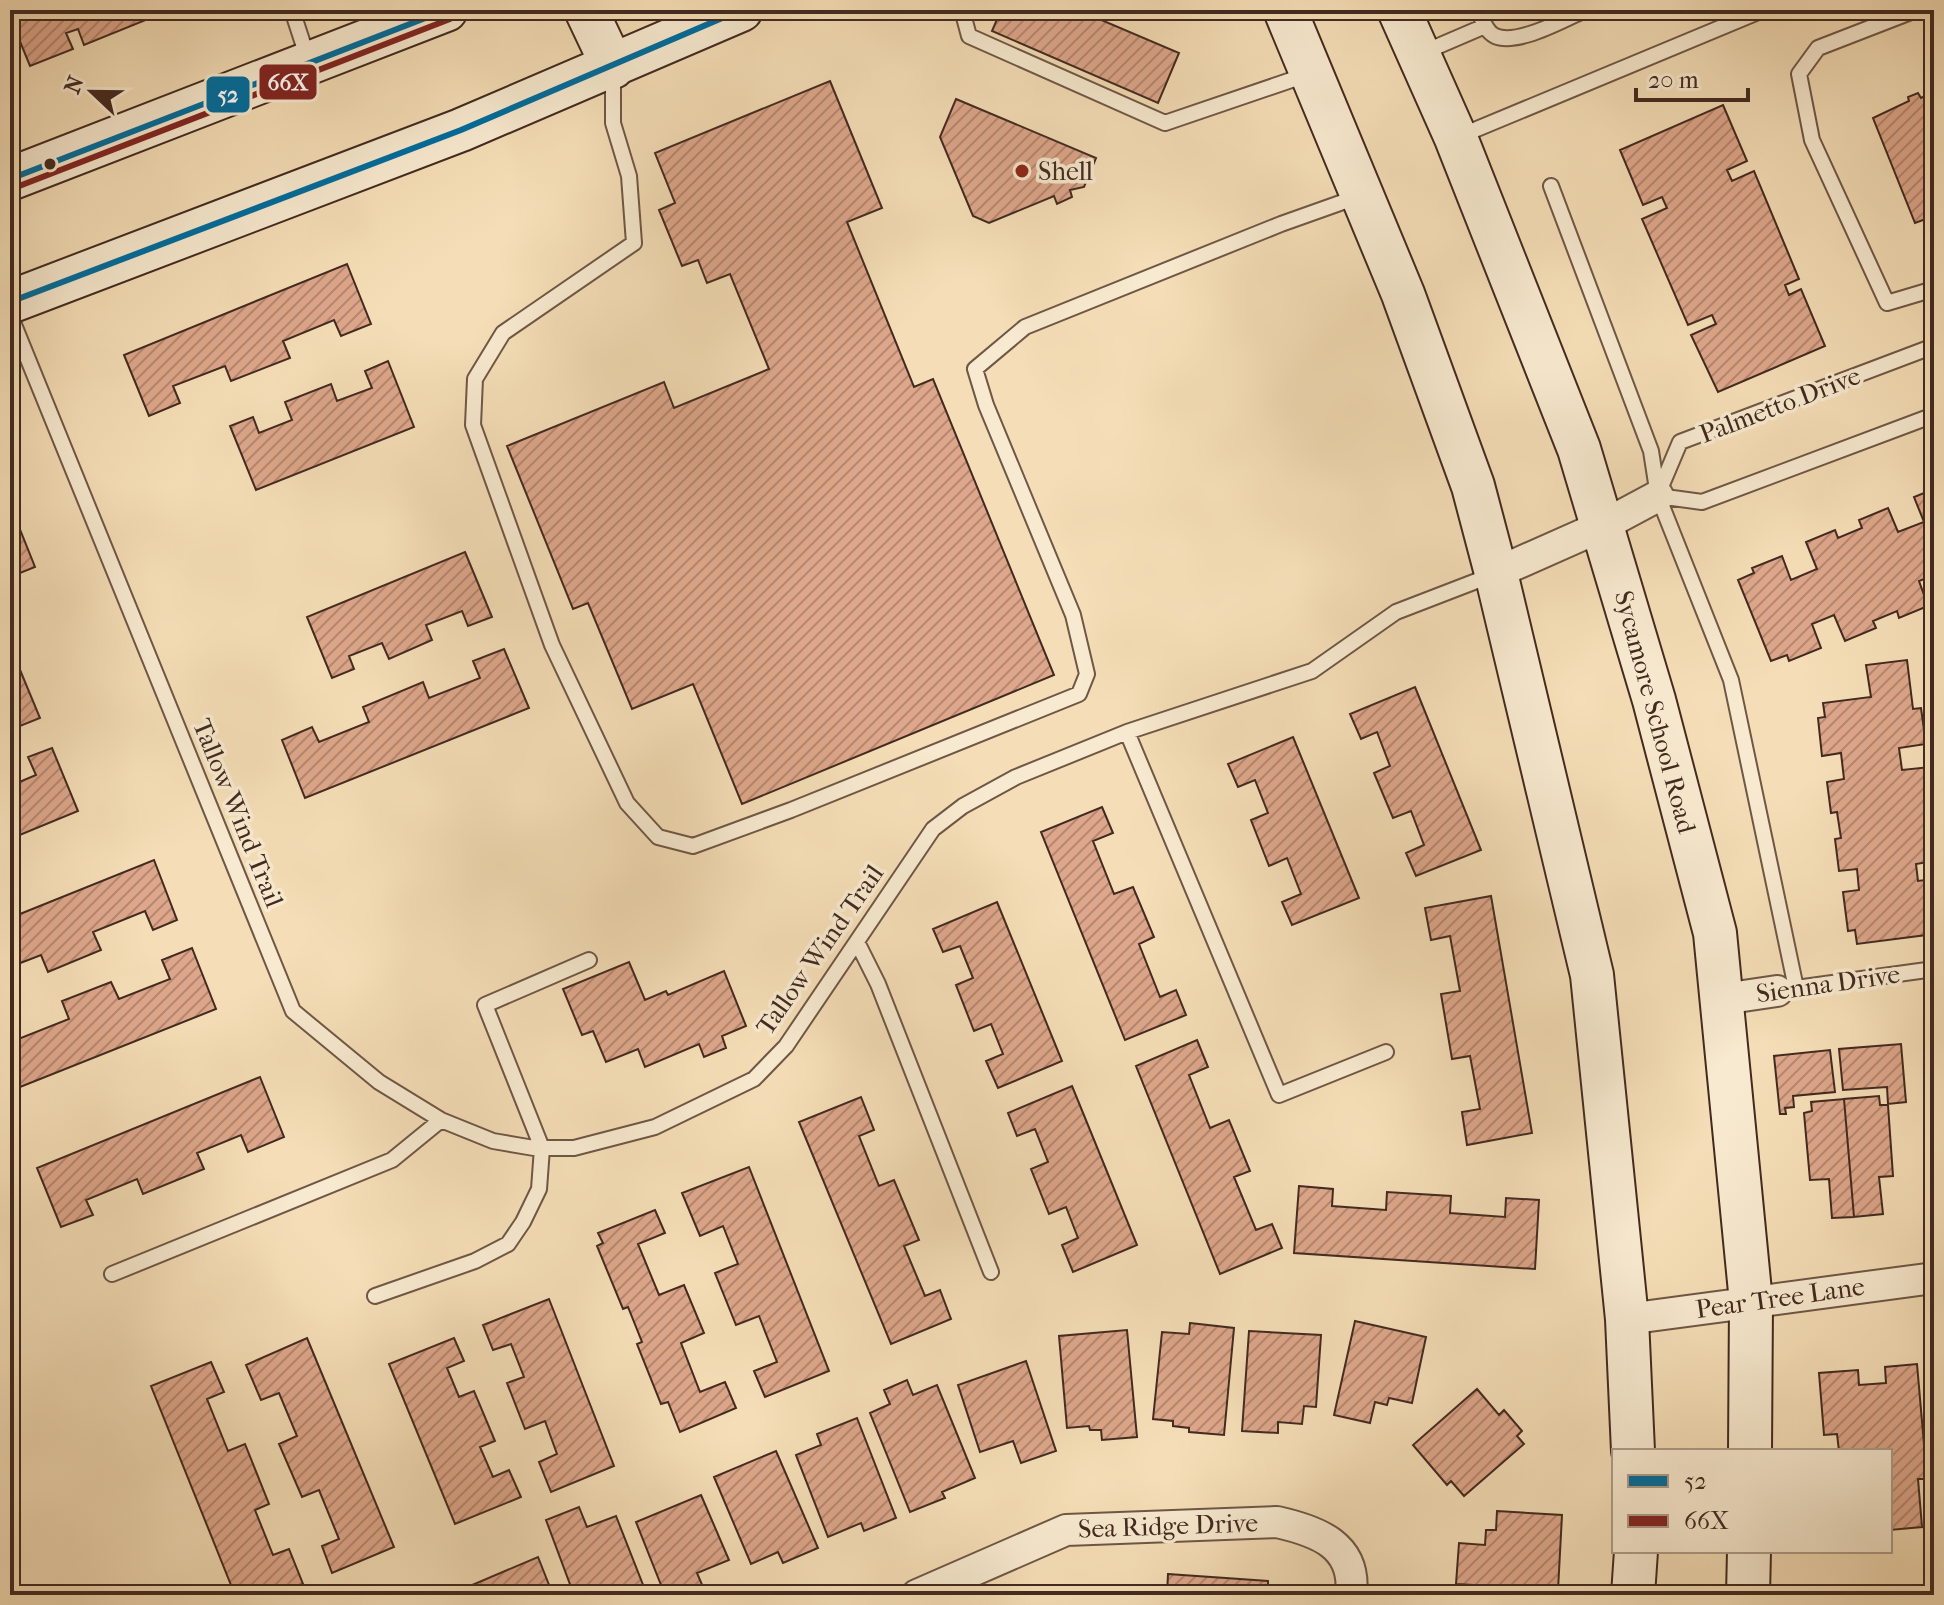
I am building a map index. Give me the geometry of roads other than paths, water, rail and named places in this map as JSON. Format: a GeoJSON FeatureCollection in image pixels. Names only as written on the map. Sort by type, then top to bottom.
{"type":"FeatureCollection","features":[{"type":"Feature","properties":{"kind":"main road"},"geometry":{"type":"LineString","coordinates":[[10,179],[446,10]]}},
{"type":"Feature","properties":{"kind":"main road"},"geometry":{"type":"LineString","coordinates":[[586,10],[613,67]]}},
{"type":"Feature","properties":{"kind":"main road"},"geometry":{"type":"LineString","coordinates":[[10,302],[461,130],[741,10]]}},
{"type":"Feature","properties":{"kind":"main road"},"geometry":{"type":"LineString","coordinates":[[1285,10],[1394,270],[1469,474],[1496,573],[1592,975],[1627,1319],[1633,1449]]}},
{"type":"Feature","properties":{"kind":"main road","name":"Sycamore School Road"},"geometry":{"type":"LineString","coordinates":[[1399,10],[1456,138],[1565,409],[1654,700],[1715,933],[1751,1302],[1750,1449]]}},
{"type":"Feature","properties":{"kind":"main road"},"geometry":{"type":"LineString","coordinates":[[1633,1595],[1636,1553]]}},
{"type":"Feature","properties":{"kind":"main road"},"geometry":{"type":"LineString","coordinates":[[1748,1595],[1749,1553]]}},
{"type":"Feature","properties":{"kind":"street"},"geometry":{"type":"LineString","coordinates":[[1496,573],[1602,526],[1658,496]]}},
{"type":"Feature","properties":{"kind":"street","name":"Sienna Drive"},"geometry":{"type":"LineString","coordinates":[[1723,999],[1786,990]]}},
{"type":"Feature","properties":{"kind":"street","name":"Pear Tree Lane"},"geometry":{"type":"LineString","coordinates":[[1627,1319],[1934,1278]]}},
{"type":"Feature","properties":{"kind":"street","name":"Sea Ridge Drive"},"geometry":{"type":"LineString","coordinates":[[917,1595],[1066,1530],[1277,1522],[1309,1530],[1333,1544],[1347,1560],[1353,1582],[1351,1595]]}},
{"type":"Feature","properties":{"kind":"lane"},"geometry":{"type":"LineString","coordinates":[[292,10],[309,63]]}},
{"type":"Feature","properties":{"kind":"lane"},"geometry":{"type":"LineString","coordinates":[[962,10],[969,36],[1165,123],[1311,73]]}},
{"type":"Feature","properties":{"kind":"lane"},"geometry":{"type":"LineString","coordinates":[[1478,10],[1485,26],[1494,36],[1509,38],[1526,35],[1585,10]]}},
{"type":"Feature","properties":{"kind":"lane"},"geometry":{"type":"LineString","coordinates":[[1456,138],[1763,10]]}},
{"type":"Feature","properties":{"kind":"lane"},"geometry":{"type":"LineString","coordinates":[[1916,10],[1818,48],[1799,74],[1812,140],[1887,303],[1934,289]]}},
{"type":"Feature","properties":{"kind":"lane"},"geometry":{"type":"LineString","coordinates":[[1418,55],[1485,26]]}},
{"type":"Feature","properties":{"kind":"lane"},"geometry":{"type":"LineString","coordinates":[[613,67],[613,123],[629,176],[634,243],[503,333],[475,379],[473,425],[552,645],[627,803],[658,837],[693,846],[791,810],[1079,694],[1087,674],[1073,615],[986,405],[975,369],[1025,327],[1281,224],[1363,195]]}},
{"type":"Feature","properties":{"kind":"lane"},"geometry":{"type":"LineString","coordinates":[[1551,186],[1651,451],[1658,496],[1731,680],[1786,990]]}},
{"type":"Feature","properties":{"kind":"lane","name":"Tallow Wind Trail"},"geometry":{"type":"LineString","coordinates":[[10,315],[293,1011],[379,1082],[441,1120],[493,1141],[542,1148],[574,1148],[655,1127],[754,1079],[786,1046],[933,829],[963,806],[1016,777],[1127,732],[1312,671],[1396,612],[1496,573]]}},
{"type":"Feature","properties":{"kind":"lane","name":"Palmetto Drive"},"geometry":{"type":"LineString","coordinates":[[1658,496],[1680,442],[1934,346]]}},
{"type":"Feature","properties":{"kind":"lane"},"geometry":{"type":"LineString","coordinates":[[1658,496],[1702,502],[1934,415]]}},
{"type":"Feature","properties":{"kind":"lane"},"geometry":{"type":"LineString","coordinates":[[1127,732],[1279,1095],[1386,1052]]}},
{"type":"Feature","properties":{"kind":"lane"},"geometry":{"type":"LineString","coordinates":[[857,942],[878,984],[991,1272]]}},
{"type":"Feature","properties":{"kind":"lane"},"geometry":{"type":"LineString","coordinates":[[375,1296],[475,1261],[508,1244],[539,1189],[542,1148],[485,1005],[589,960]]}},
{"type":"Feature","properties":{"kind":"lane","name":"Sienna Drive"},"geometry":{"type":"LineString","coordinates":[[1786,990],[1934,969]]}},
{"type":"Feature","properties":{"kind":"lane"},"geometry":{"type":"LineString","coordinates":[[112,1274],[392,1160],[441,1120]]}},
{"type":"Feature","properties":{"kind":"place","name":"Shell"},"geometry":{"type":"Point","coordinates":[1022,171]}}]}
